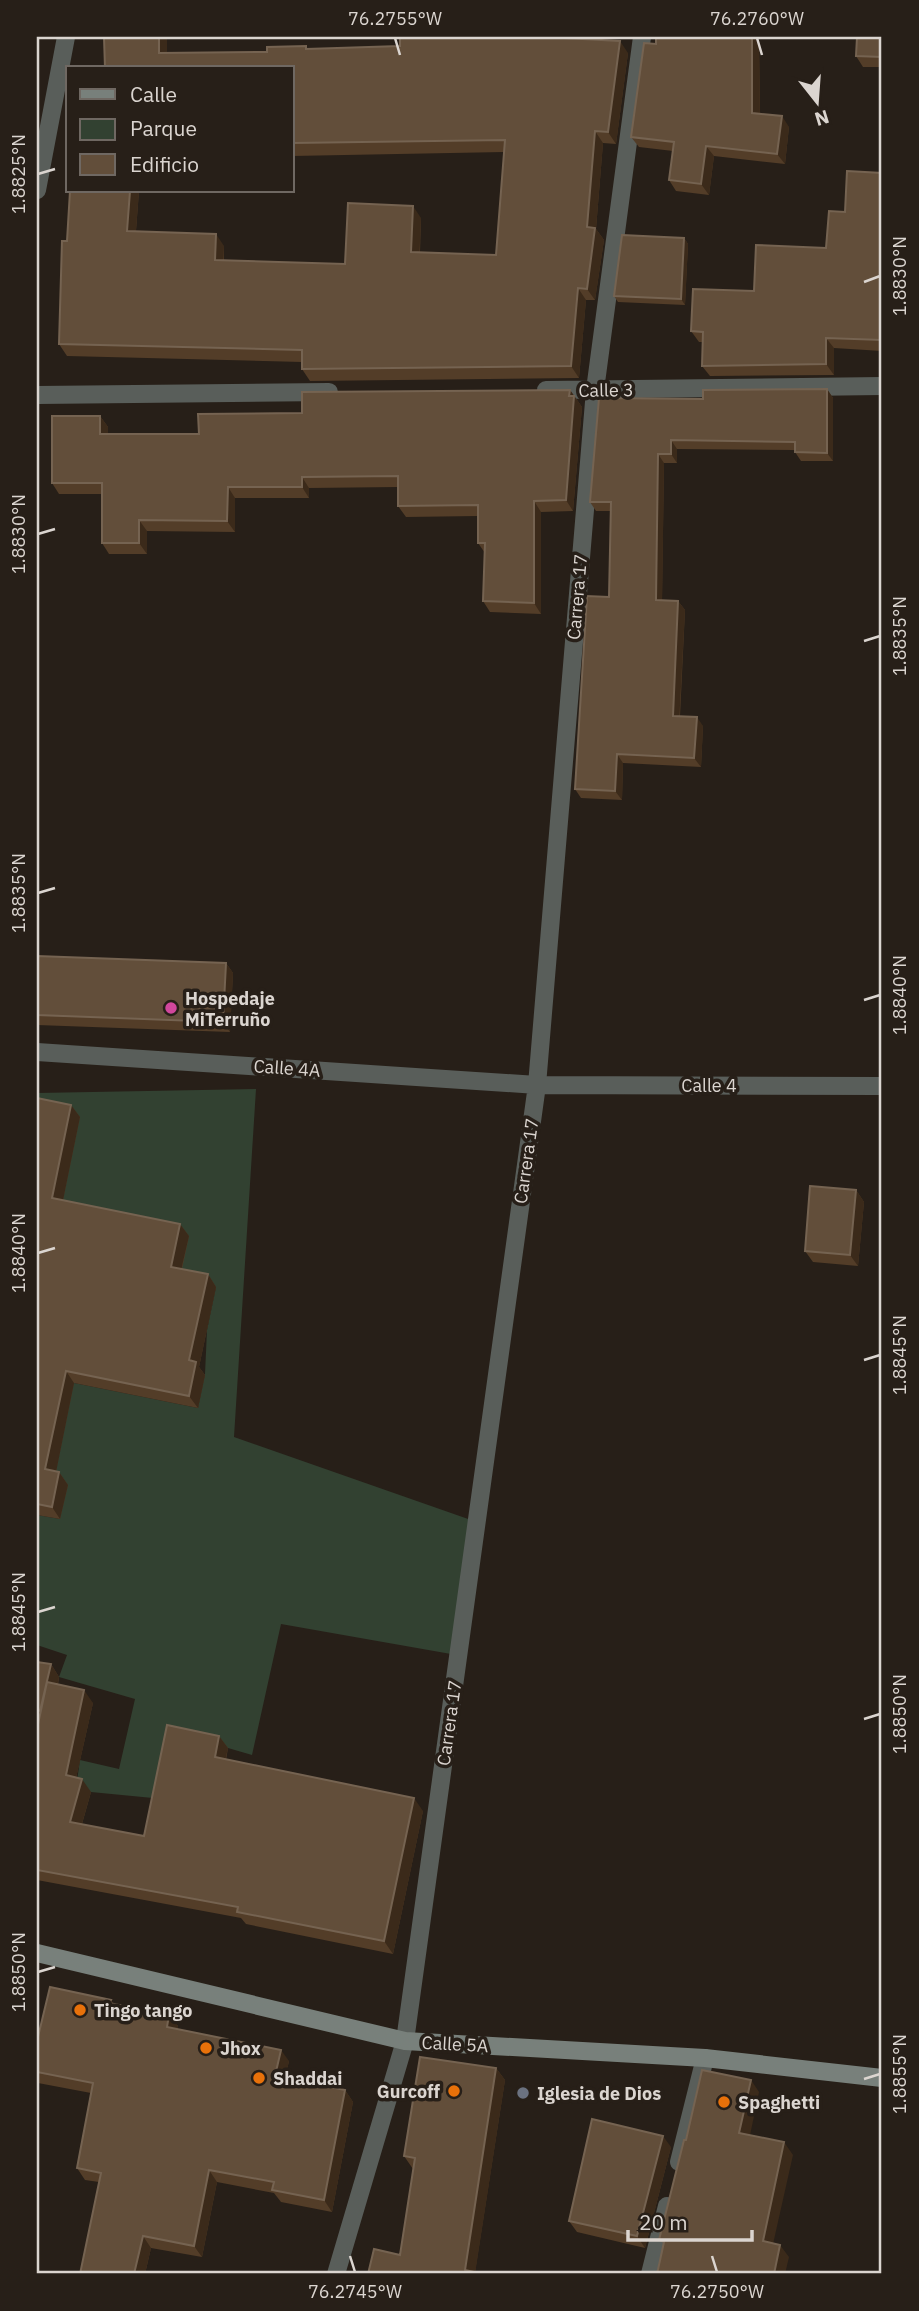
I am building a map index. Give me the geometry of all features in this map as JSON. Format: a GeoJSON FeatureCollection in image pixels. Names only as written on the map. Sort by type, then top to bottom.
{"type":"FeatureCollection","features":[{"type":"Feature","properties":{"kind":"main road","name":"Calle 5A"},"geometry":{"type":"LineString","coordinates":[[37,1953],[405,2041],[705,2058],[882,2078]]}},
{"type":"Feature","properties":{"kind":"street"},"geometry":{"type":"LineString","coordinates":[[37,190],[66,37]]}},
{"type":"Feature","properties":{"kind":"street","name":"Carrera 17"},"geometry":{"type":"LineString","coordinates":[[336,2274],[405,2041],[537,1085],[595,390],[642,37]]}},
{"type":"Feature","properties":{"kind":"street","name":"Calle 3"},"geometry":{"type":"LineString","coordinates":[[526,390],[882,386]]}},
{"type":"Feature","properties":{"kind":"street"},"geometry":{"type":"LineString","coordinates":[[37,395],[348,392]]}},
{"type":"Feature","properties":{"kind":"street","name":"Calle 4A"},"geometry":{"type":"LineString","coordinates":[[37,1052],[537,1085]]}},
{"type":"Feature","properties":{"kind":"street","name":"Calle 4"},"geometry":{"type":"LineString","coordinates":[[537,1085],[882,1086]]}},
{"type":"Feature","properties":{"kind":"street"},"geometry":{"type":"LineString","coordinates":[[650,2274],[705,2058]]}},
{"type":"Feature","properties":{"kind":"green space"},"geometry":{"type":"Polygon","coordinates":[[[256,1089],[234,1437],[471,1520],[451,1654],[281,1624],[252,1755],[228,1748],[163,1799],[91,1792],[76,1788],[80,1760],[119,1769],[135,1699],[59,1677],[67,1655],[37,1645],[37,1515],[60,1519],[37,1479],[74,1383],[198,1408],[205,1374],[207,1330],[216,1287],[179,1279],[188,1236],[61,1210],[37,1108],[37,1093],[256,1089]]]}},
{"type":"Feature","properties":{"kind":"building"},"geometry":{"type":"Polygon","coordinates":[[[104,37],[159,37],[159,53],[267,52],[267,47],[306,46],[306,49],[400,46],[400,37],[544,37],[620,41],[608,132],[595,131],[587,227],[595,228],[587,289],[578,288],[571,366],[302,369],[302,350],[59,344],[62,241],[67,241],[70,192],[130,192],[127,231],[216,234],[215,260],[345,264],[348,203],[413,206],[411,252],[496,255],[505,140],[294,143],[294,66],[105,66],[104,37]]]}},
{"type":"Feature","properties":{"kind":"building"},"geometry":{"type":"Polygon","coordinates":[[[656,37],[752,37],[752,113],[782,116],[777,154],[706,146],[701,184],[669,180],[674,142],[631,137],[644,43],[656,44],[656,37]]]}},
{"type":"Feature","properties":{"kind":"building"},"geometry":{"type":"Polygon","coordinates":[[[857,37],[882,37],[882,57],[856,56],[857,37]]]}},
{"type":"Feature","properties":{"kind":"building"},"geometry":{"type":"Polygon","coordinates":[[[847,171],[882,173],[882,340],[826,338],[826,364],[702,366],[703,332],[691,331],[693,289],[754,291],[756,245],[826,248],[829,211],[845,212],[847,171]]]}},
{"type":"Feature","properties":{"kind":"building"},"geometry":{"type":"Polygon","coordinates":[[[622,235],[684,238],[681,299],[614,296],[622,235]]]}},
{"type":"Feature","properties":{"kind":"building"},"geometry":{"type":"Polygon","coordinates":[[[827,389],[827,453],[795,452],[795,442],[671,440],[671,454],[658,454],[656,600],[678,601],[673,716],[697,717],[694,758],[617,754],[615,791],[575,789],[587,596],[609,597],[611,502],[590,502],[599,398],[703,399],[703,390],[827,389]]]}},
{"type":"Feature","properties":{"kind":"building"},"geometry":{"type":"Polygon","coordinates":[[[570,390],[569,396],[574,396],[566,500],[534,501],[534,603],[483,601],[485,543],[478,543],[478,505],[398,506],[398,476],[302,477],[302,487],[228,487],[227,521],[139,520],[139,543],[102,543],[102,483],[52,483],[52,416],[100,416],[100,434],[199,434],[198,414],[302,413],[302,392],[570,390]]]}},
{"type":"Feature","properties":{"kind":"building"},"geometry":{"type":"Polygon","coordinates":[[[37,956],[226,963],[223,1022],[37,1015],[37,956]]]}},
{"type":"Feature","properties":{"kind":"building"},"geometry":{"type":"Polygon","coordinates":[[[37,1098],[71,1105],[52,1198],[180,1224],[171,1267],[208,1274],[189,1360],[196,1362],[189,1396],[66,1371],[45,1469],[59,1472],[52,1507],[37,1504],[37,1098]]]}},
{"type":"Feature","properties":{"kind":"building"},"geometry":{"type":"Polygon","coordinates":[[[810,1186],[856,1190],[850,1255],[805,1251],[810,1186]]]}},
{"type":"Feature","properties":{"kind":"building"},"geometry":{"type":"Polygon","coordinates":[[[37,1662],[51,1664],[40,1711],[37,1710],[37,1662]]]}},
{"type":"Feature","properties":{"kind":"building"},"geometry":{"type":"Polygon","coordinates":[[[47,1682],[84,1690],[66,1775],[82,1779],[70,1822],[144,1836],[167,1725],[219,1736],[215,1757],[414,1798],[384,1941],[237,1912],[238,1907],[37,1870],[37,1729],[47,1682]]]}},
{"type":"Feature","properties":{"kind":"building"},"geometry":{"type":"Polygon","coordinates":[[[50,1987],[169,2015],[167,2027],[281,2050],[275,2076],[345,2090],[324,2200],[272,2190],[274,2182],[209,2170],[194,2246],[143,2236],[134,2274],[80,2274],[101,2173],[77,2168],[93,2083],[37,2072],[37,2041],[50,1987]]]}},
{"type":"Feature","properties":{"kind":"building"},"geometry":{"type":"Polygon","coordinates":[[[420,2057],[496,2068],[465,2270],[483,2274],[368,2274],[374,2249],[400,2255],[415,2158],[404,2156],[420,2057]]]}},
{"type":"Feature","properties":{"kind":"building"},"geometry":{"type":"Polygon","coordinates":[[[702,2070],[751,2080],[739,2133],[784,2142],[763,2241],[780,2245],[774,2274],[657,2274],[664,2242],[659,2240],[702,2070]]]}},
{"type":"Feature","properties":{"kind":"building"},"geometry":{"type":"Polygon","coordinates":[[[592,2119],[663,2136],[637,2236],[569,2221],[592,2119]]]}},
{"type":"Feature","properties":{"kind":"place","name":"Hospedaje MiTerruño"},"geometry":{"type":"Point","coordinates":[171,1008]}},
{"type":"Feature","properties":{"kind":"place","name":"Tingo tango"},"geometry":{"type":"Point","coordinates":[80,2010]}},
{"type":"Feature","properties":{"kind":"place","name":"Jhox"},"geometry":{"type":"Point","coordinates":[206,2048]}},
{"type":"Feature","properties":{"kind":"place","name":"Shaddai"},"geometry":{"type":"Point","coordinates":[259,2078]}},
{"type":"Feature","properties":{"kind":"place","name":"Gurcoff"},"geometry":{"type":"Point","coordinates":[454,2091]}},
{"type":"Feature","properties":{"kind":"place","name":"Iglesia de Dios"},"geometry":{"type":"Point","coordinates":[523,2093]}},
{"type":"Feature","properties":{"kind":"place","name":"Spaghetti"},"geometry":{"type":"Point","coordinates":[724,2102]}}]}
